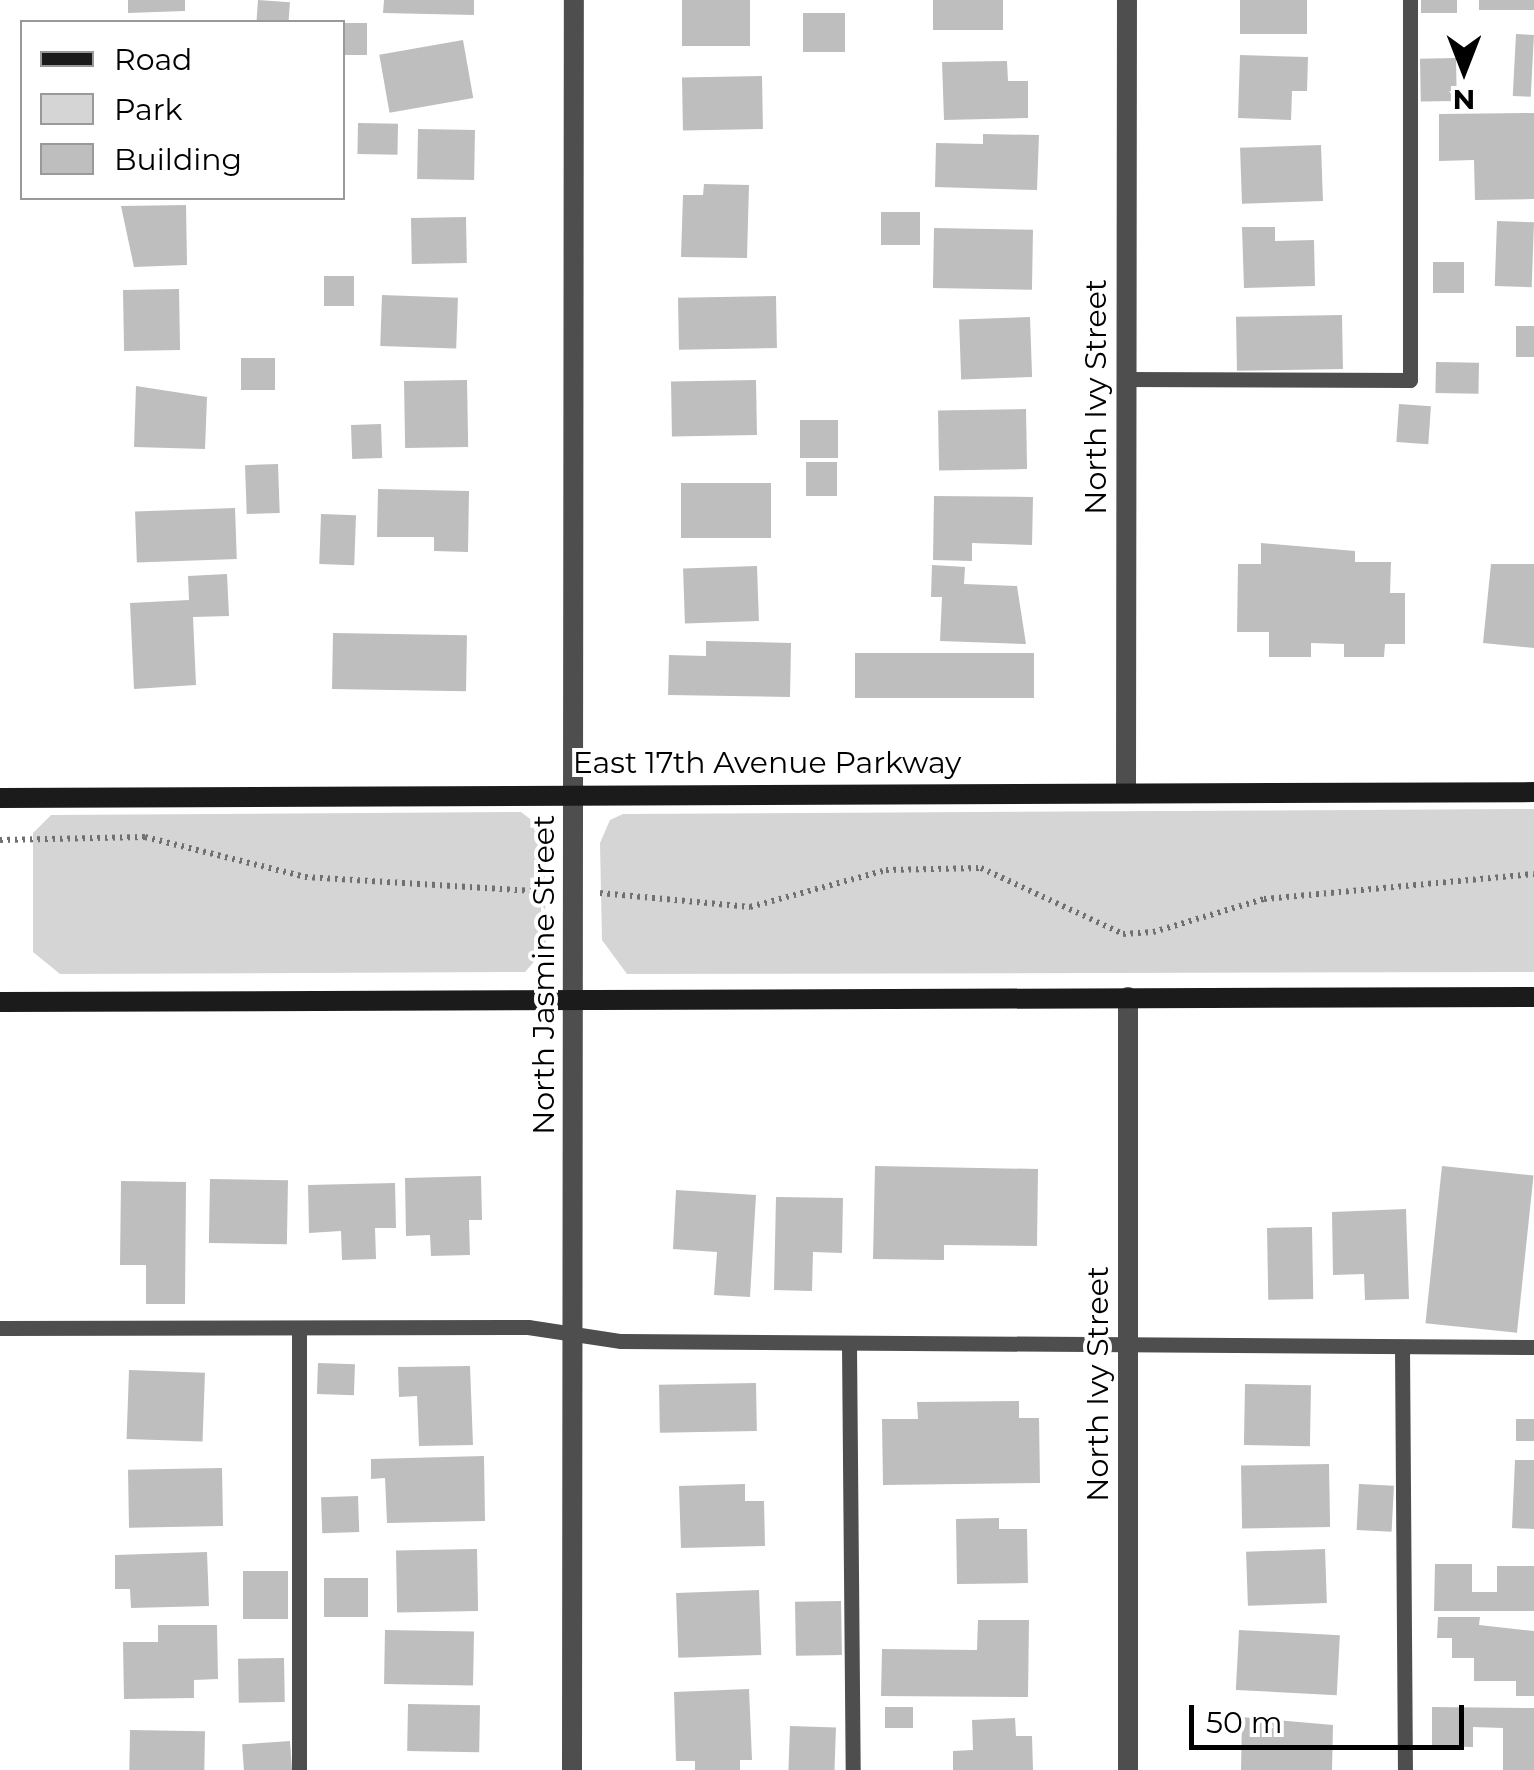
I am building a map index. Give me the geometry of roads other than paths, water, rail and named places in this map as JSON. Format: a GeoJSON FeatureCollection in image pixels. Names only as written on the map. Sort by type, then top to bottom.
{"type":"FeatureCollection","features":[{"type":"Feature","properties":{"kind":"main road","name":"East 17th Avenue Parkway"},"geometry":{"type":"LineString","coordinates":[[0,798],[1534,792]]}},
{"type":"Feature","properties":{"kind":"main road"},"geometry":{"type":"LineString","coordinates":[[0,1002],[1534,997]]}},
{"type":"Feature","properties":{"kind":"street","name":"North Jasmine Street"},"geometry":{"type":"LineString","coordinates":[[572,1770],[574,0]]}},
{"type":"Feature","properties":{"kind":"street","name":"North Ivy Street"},"geometry":{"type":"LineString","coordinates":[[1126,793],[1127,0]]}},
{"type":"Feature","properties":{"kind":"street","name":"North Ivy Street"},"geometry":{"type":"LineString","coordinates":[[1128,997],[1128,1770]]}},
{"type":"Feature","properties":{"kind":"lane"},"geometry":{"type":"LineString","coordinates":[[1126,379],[1410,380],[1410,0]]}},
{"type":"Feature","properties":{"kind":"lane"},"geometry":{"type":"LineString","coordinates":[[0,1328],[528,1327],[573,1334],[849,1345],[1534,1346]]}},
{"type":"Feature","properties":{"kind":"lane"},"geometry":{"type":"LineString","coordinates":[[298,1328],[298,1770]]}},
{"type":"Feature","properties":{"kind":"lane"},"geometry":{"type":"LineString","coordinates":[[849,1345],[853,1770]]}},
{"type":"Feature","properties":{"kind":"lane"},"geometry":{"type":"LineString","coordinates":[[1402,1346],[1405,1770]]}}]}
